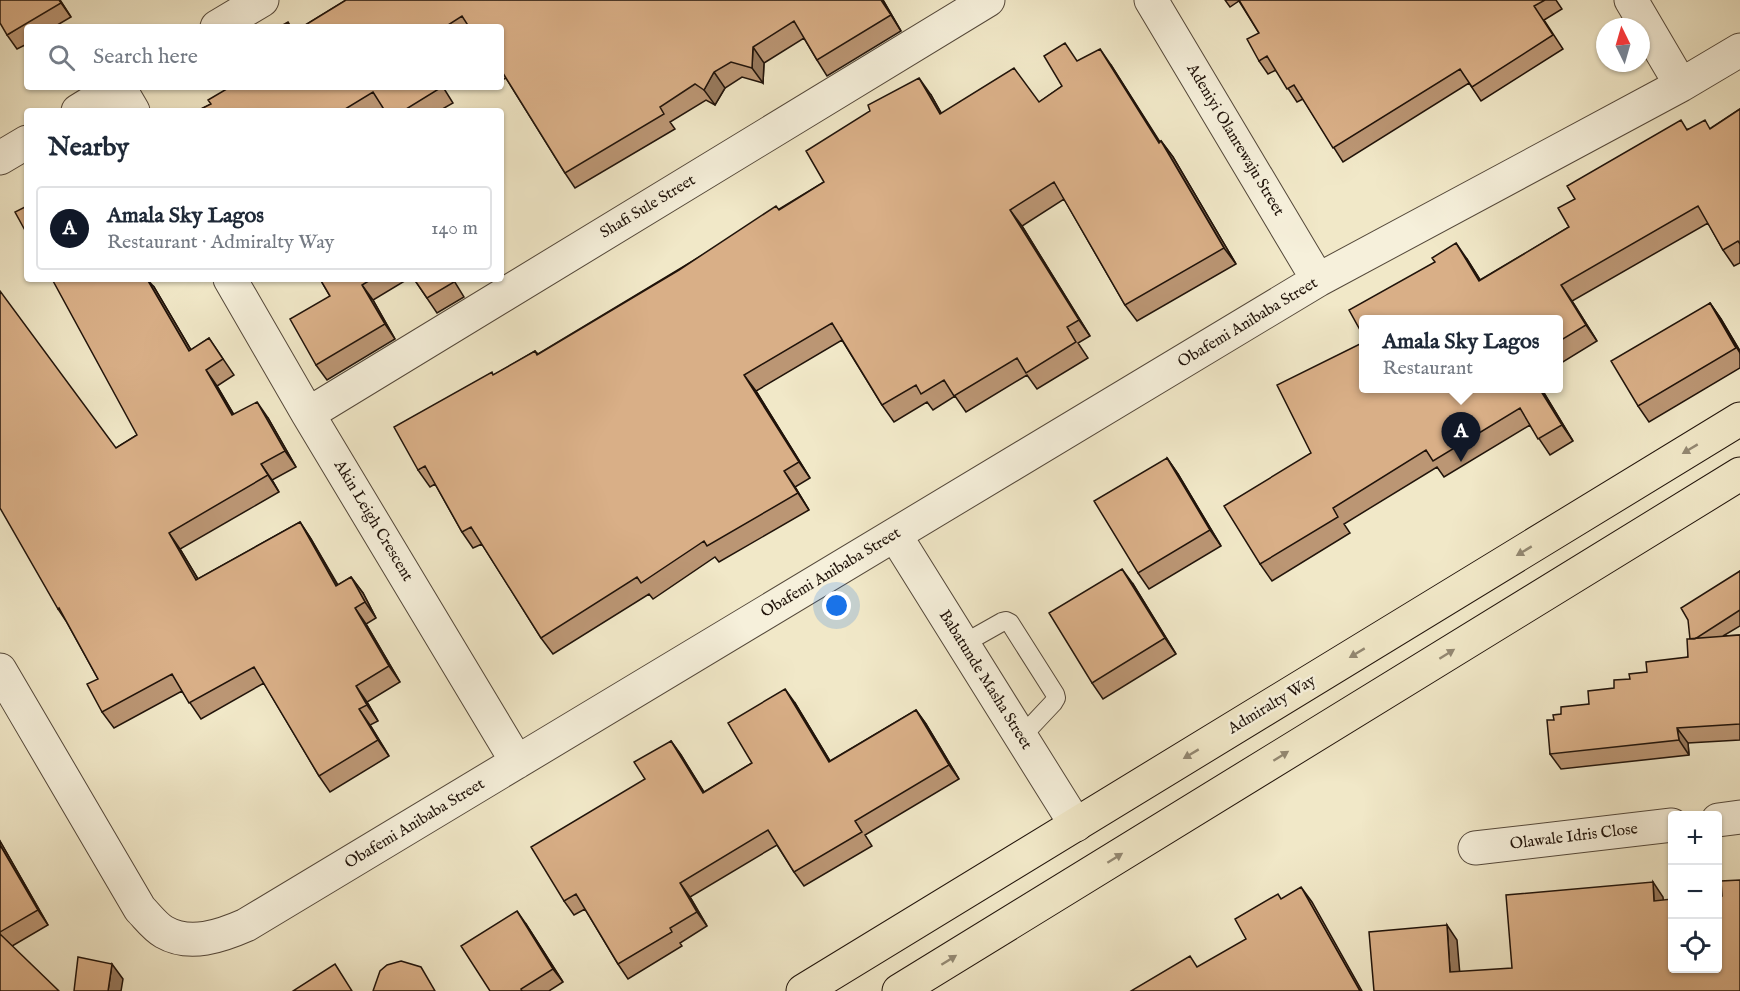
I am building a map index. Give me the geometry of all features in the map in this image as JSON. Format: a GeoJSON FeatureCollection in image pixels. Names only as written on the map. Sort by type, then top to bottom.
{"type":"FeatureCollection","features":[{"type":"Feature","properties":{"kind":"main road","name":"Admiralty Way"},"geometry":{"type":"LineString","coordinates":[[803,991],[1740,419]]}},
{"type":"Feature","properties":{"kind":"main road"},"geometry":{"type":"LineString","coordinates":[[899,991],[1740,474]]}},
{"type":"Feature","properties":{"kind":"street"},"geometry":{"type":"LineString","coordinates":[[222,24],[262,0]]}},
{"type":"Feature","properties":{"kind":"street","name":"Shafi Sule Street"},"geometry":{"type":"LineString","coordinates":[[308,414],[988,0]]}},
{"type":"Feature","properties":{"kind":"street","name":"Adeniyi Olanrewaju Street"},"geometry":{"type":"LineString","coordinates":[[1151,0],[1318,280]]}},
{"type":"Feature","properties":{"kind":"street"},"geometry":{"type":"LineString","coordinates":[[1631,0],[1681,86]]}},
{"type":"Feature","properties":{"kind":"street","name":"Obafemi Anibaba Street"},"geometry":{"type":"LineString","coordinates":[[0,670],[140,909],[163,932],[188,940],[217,937],[246,925],[1318,280],[1681,86],[1740,50]]}},
{"type":"Feature","properties":{"kind":"street"},"geometry":{"type":"LineString","coordinates":[[83,108],[113,90]]}},
{"type":"Feature","properties":{"kind":"street"},"geometry":{"type":"LineString","coordinates":[[120,90],[131,108]]}},
{"type":"Feature","properties":{"kind":"street"},"geometry":{"type":"LineString","coordinates":[[0,158],[24,144]]}},
{"type":"Feature","properties":{"kind":"street","name":"Akin Leigh Crescent"},"geometry":{"type":"LineString","coordinates":[[232,282],[308,414],[518,762]]}},
{"type":"Feature","properties":{"kind":"street","name":"Babatunde Masha Street"},"geometry":{"type":"LineString","coordinates":[[895,535],[1076,825]]}},
{"type":"Feature","properties":{"kind":"street"},"geometry":{"type":"LineString","coordinates":[[1722,819],[1740,817]]}},
{"type":"Feature","properties":{"kind":"street","name":"Olawale Idris Close"},"geometry":{"type":"LineString","coordinates":[[1475,848],[1668,825]]}},
{"type":"Feature","properties":{"kind":"lane"},"geometry":{"type":"LineString","coordinates":[[963,644],[1002,622],[1010,623],[1055,694],[1056,698],[1053,702],[1021,737]]}},
{"type":"Feature","properties":{"kind":"building"},"geometry":{"type":"Polygon","coordinates":[[[0,0],[59,0],[61,3],[7,35],[0,23],[0,0]]]}},
{"type":"Feature","properties":{"kind":"building"},"geometry":{"type":"Polygon","coordinates":[[[346,0],[881,0],[891,15],[817,60],[794,21],[753,47],[752,68],[731,62],[714,72],[704,90],[695,84],[660,107],[664,114],[565,173],[504,75],[504,24],[467,24],[462,16],[450,24],[307,24],[346,0]]]}},
{"type":"Feature","properties":{"kind":"building"},"geometry":{"type":"Polygon","coordinates":[[[1239,0],[1545,0],[1534,6],[1553,35],[1472,87],[1460,69],[1333,148],[1294,85],[1287,89],[1267,56],[1259,61],[1247,39],[1259,33],[1239,0]]]}},
{"type":"Feature","properties":{"kind":"building"},"geometry":{"type":"Polygon","coordinates":[[[1065,43],[1077,61],[1100,49],[1159,143],[1161,141],[1224,248],[1125,305],[1054,182],[1010,210],[1079,320],[1067,327],[1076,342],[1026,373],[1017,358],[954,396],[944,380],[921,394],[916,385],[882,405],[832,323],[744,375],[799,462],[784,471],[798,493],[707,546],[704,541],[641,583],[637,577],[541,638],[471,527],[462,532],[425,466],[418,470],[394,427],[492,372],[493,375],[535,351],[537,355],[679,270],[776,206],[779,210],[824,182],[806,151],[870,111],[868,105],[919,78],[940,114],[1014,68],[1039,102],[1062,86],[1044,56],[1065,43]]]}},
{"type":"Feature","properties":{"kind":"building"},"geometry":{"type":"Polygon","coordinates":[[[225,90],[437,90],[408,108],[383,108],[373,92],[347,108],[203,108],[211,104],[208,100],[225,90]]]}},
{"type":"Feature","properties":{"kind":"building"},"geometry":{"type":"Polygon","coordinates":[[[1740,109],[1740,244],[1738,241],[1723,250],[1698,206],[1561,285],[1586,325],[1563,339],[1563,315],[1359,315],[1359,328],[1349,310],[1435,262],[1432,258],[1456,243],[1479,281],[1569,227],[1558,208],[1575,199],[1567,186],[1681,120],[1687,130],[1705,120],[1710,129],[1740,109]]]}},
{"type":"Feature","properties":{"kind":"building"},"geometry":{"type":"Polygon","coordinates":[[[24,208],[24,228],[15,212],[24,208]]]}},
{"type":"Feature","properties":{"kind":"building"},"geometry":{"type":"Polygon","coordinates":[[[54,282],[149,282],[189,351],[209,338],[223,359],[206,370],[232,415],[257,402],[285,451],[261,464],[268,475],[169,533],[196,580],[300,522],[336,586],[351,577],[365,602],[355,608],[389,666],[356,686],[367,705],[359,709],[378,740],[319,776],[254,667],[189,703],[172,674],[102,712],[87,684],[98,679],[0,508],[0,291],[116,448],[137,435],[54,282]]]}},
{"type":"Feature","properties":{"kind":"building"},"geometry":{"type":"Polygon","coordinates":[[[322,282],[367,282],[362,285],[385,324],[316,365],[290,319],[330,296],[322,282]]]}},
{"type":"Feature","properties":{"kind":"building"},"geometry":{"type":"Polygon","coordinates":[[[416,282],[454,282],[427,298],[416,282]]]}},
{"type":"Feature","properties":{"kind":"building"},"geometry":{"type":"Polygon","coordinates":[[[1710,303],[1736,348],[1638,406],[1611,361],[1710,303]]]}},
{"type":"Feature","properties":{"kind":"building"},"geometry":{"type":"Polygon","coordinates":[[[1359,344],[1359,393],[1542,393],[1562,425],[1538,439],[1520,408],[1433,461],[1426,450],[1333,508],[1338,517],[1260,564],[1224,506],[1311,453],[1277,385],[1359,344]]]}},
{"type":"Feature","properties":{"kind":"building"},"geometry":{"type":"Polygon","coordinates":[[[1167,458],[1210,530],[1138,573],[1094,501],[1167,458]]]}},
{"type":"Feature","properties":{"kind":"building"},"geometry":{"type":"Polygon","coordinates":[[[1122,569],[1165,638],[1092,683],[1049,613],[1122,569]]]}},
{"type":"Feature","properties":{"kind":"building"},"geometry":{"type":"Polygon","coordinates":[[[1740,571],[1740,610],[1695,639],[1690,639],[1688,620],[1681,608],[1740,571]]]}},
{"type":"Feature","properties":{"kind":"building"},"geometry":{"type":"Polygon","coordinates":[[[1740,635],[1740,724],[1677,728],[1679,740],[1550,754],[1547,720],[1554,720],[1553,715],[1561,714],[1561,707],[1589,704],[1588,691],[1614,688],[1614,680],[1630,679],[1629,674],[1647,672],[1646,662],[1688,657],[1687,639],[1740,635]]]}},
{"type":"Feature","properties":{"kind":"building"},"geometry":{"type":"Polygon","coordinates":[[[785,689],[829,762],[916,710],[949,765],[855,821],[862,832],[794,872],[768,830],[680,883],[697,912],[670,928],[672,932],[618,964],[576,894],[564,901],[531,847],[645,779],[634,762],[671,741],[703,793],[752,763],[728,723],[785,689]]]}},
{"type":"Feature","properties":{"kind":"building"},"geometry":{"type":"Polygon","coordinates":[[[0,845],[38,910],[0,932],[0,845]]]}},
{"type":"Feature","properties":{"kind":"building"},"geometry":{"type":"Polygon","coordinates":[[[1740,880],[1740,991],[1374,991],[1369,932],[1447,925],[1450,972],[1512,968],[1506,895],[1653,882],[1654,901],[1668,899],[1668,973],[1722,973],[1722,881],[1740,880]]]}},
{"type":"Feature","properties":{"kind":"building"},"geometry":{"type":"Polygon","coordinates":[[[1301,887],[1360,991],[1131,991],[1190,956],[1197,967],[1246,939],[1235,919],[1278,894],[1281,899],[1301,887]]]}},
{"type":"Feature","properties":{"kind":"building"},"geometry":{"type":"Polygon","coordinates":[[[517,911],[553,969],[521,989],[522,991],[490,991],[461,946],[517,911]]]}},
{"type":"Feature","properties":{"kind":"building"},"geometry":{"type":"Polygon","coordinates":[[[0,934],[59,991],[0,991],[0,934]]]}},
{"type":"Feature","properties":{"kind":"building"},"geometry":{"type":"Polygon","coordinates":[[[78,957],[112,964],[108,991],[74,991],[78,957]]]}},
{"type":"Feature","properties":{"kind":"building"},"geometry":{"type":"Polygon","coordinates":[[[401,961],[421,967],[435,991],[373,991],[380,971],[387,965],[401,961]]]}},
{"type":"Feature","properties":{"kind":"building"},"geometry":{"type":"Polygon","coordinates":[[[335,964],[352,991],[293,991],[335,964]]]}},
{"type":"Feature","properties":{"kind":"place","name":"Amala Sky Lagos"},"geometry":{"type":"Point","coordinates":[1461,462]}}]}
